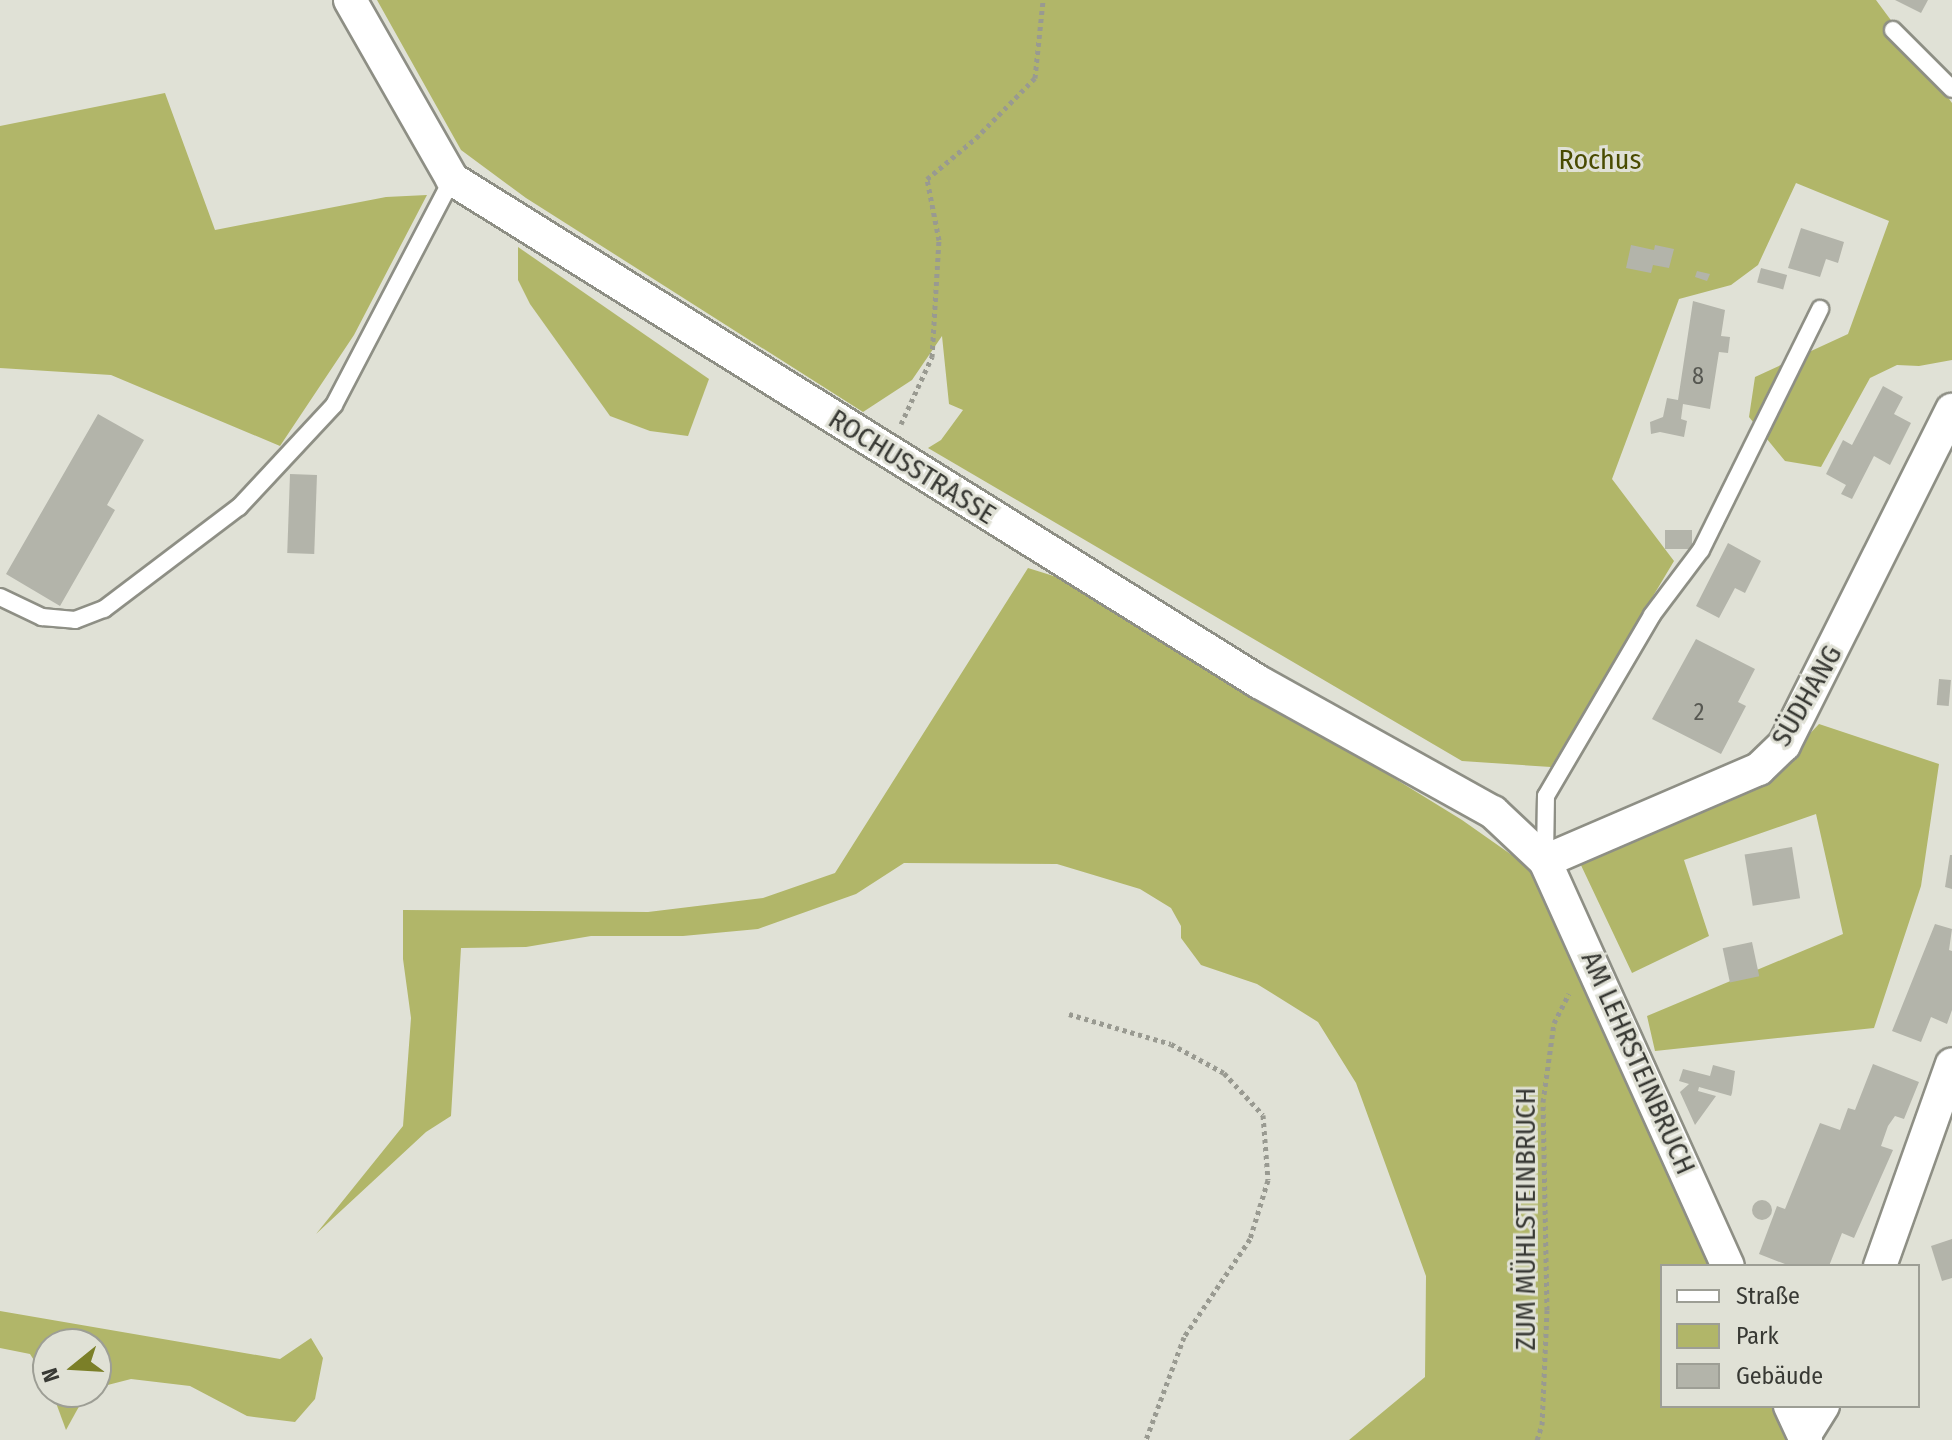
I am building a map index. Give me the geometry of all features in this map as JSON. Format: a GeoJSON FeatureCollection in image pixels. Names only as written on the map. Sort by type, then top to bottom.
{"type":"FeatureCollection","features":[{"type":"Feature","properties":{"kind":"street","name":"ROCHUSSTRASSE"},"geometry":{"type":"LineString","coordinates":[[350,0],[452,179],[1259,682],[1493,812],[1545,861]]}},
{"type":"Feature","properties":{"kind":"street","name":"SÜDHANG"},"geometry":{"type":"LineString","coordinates":[[1545,861],[1759,769],[1784,745],[1952,410]]}},
{"type":"Feature","properties":{"kind":"street","name":"AM LEHRSTEINBRUCH"},"geometry":{"type":"LineString","coordinates":[[1545,861],[1593,961],[1727,1264]]}},
{"type":"Feature","properties":{"kind":"street"},"geometry":{"type":"LineString","coordinates":[[1881,1264],[1952,1064]]}},
{"type":"Feature","properties":{"kind":"street"},"geometry":{"type":"LineString","coordinates":[[1791,1408],[1805,1438]]}},
{"type":"Feature","properties":{"kind":"street"},"geometry":{"type":"LineString","coordinates":[[1805,1438],[1822,1408]]}},
{"type":"Feature","properties":{"kind":"lane"},"geometry":{"type":"LineString","coordinates":[[1893,30],[1952,89]]}},
{"type":"Feature","properties":{"kind":"lane"},"geometry":{"type":"LineString","coordinates":[[0,597],[42,617],[75,620],[104,609],[239,507],[334,405],[452,179]]}},
{"type":"Feature","properties":{"kind":"lane"},"geometry":{"type":"LineString","coordinates":[[1545,861],[1546,796],[1652,615],[1701,550],[1820,309]]}},
{"type":"Feature","properties":{"kind":"path"},"geometry":{"type":"LineString","coordinates":[[888,452],[932,357],[939,240],[927,179],[976,138],[1035,78],[1043,0]]}},
{"type":"Feature","properties":{"kind":"path","name":"ZUM MÜHLSTEINBRUCH"},"geometry":{"type":"LineString","coordinates":[[1537,1440],[1542,1425],[1547,1310],[1543,1102],[1554,1023],[1576,980],[1593,961]]}},
{"type":"Feature","properties":{"kind":"path"},"geometry":{"type":"LineString","coordinates":[[1069,1014],[1171,1044],[1224,1073],[1263,1115],[1268,1180],[1250,1239],[1184,1337],[1146,1440]]}},
{"type":"Feature","properties":{"kind":"green space","name":"Rochus"},"geometry":{"type":"Polygon","coordinates":[[[377,0],[1876,0],[1952,103],[1952,360],[1919,366],[1897,365],[1870,378],[1821,467],[1785,461],[1749,417],[1755,377],[1848,334],[1889,221],[1796,183],[1758,265],[1731,285],[1679,299],[1612,479],[1674,561],[1551,767],[1462,761],[928,448],[941,440],[963,410],[949,404],[942,336],[912,380],[863,412],[526,198],[461,150],[377,0]]]}},
{"type":"Feature","properties":{"kind":"green space"},"geometry":{"type":"Polygon","coordinates":[[[165,93],[215,230],[386,197],[427,195],[354,335],[280,446],[111,375],[0,368],[0,126],[165,93]]]}},
{"type":"Feature","properties":{"kind":"green space"},"geometry":{"type":"Polygon","coordinates":[[[518,247],[709,379],[688,436],[650,431],[610,416],[530,304],[518,280],[518,247]]]}},
{"type":"Feature","properties":{"kind":"green space"},"geometry":{"type":"Polygon","coordinates":[[[1028,568],[1079,584],[1462,820],[1529,867],[1546,892],[1714,1264],[1660,1264],[1660,1408],[1779,1408],[1794,1440],[1349,1440],[1425,1377],[1426,1276],[1356,1083],[1318,1022],[1257,984],[1201,965],[1181,938],[1181,926],[1171,908],[1140,889],[1057,864],[904,863],[856,894],[758,929],[683,936],[591,936],[526,947],[461,948],[451,1116],[426,1132],[316,1234],[403,1126],[411,1018],[403,959],[403,910],[648,912],[763,898],[835,873],[1028,568]]]}},
{"type":"Feature","properties":{"kind":"green space"},"geometry":{"type":"Polygon","coordinates":[[[1819,724],[1939,764],[1921,886],[1874,1028],[1655,1051],[1647,1016],[1843,934],[1816,814],[1684,860],[1709,936],[1632,973],[1579,861],[1766,780],[1819,724]]]}},
{"type":"Feature","properties":{"kind":"green space"},"geometry":{"type":"Polygon","coordinates":[[[0,1311],[99,1328],[32,1328],[32,1357],[30,1354],[0,1348],[0,1311]]]}},
{"type":"Feature","properties":{"kind":"green space"},"geometry":{"type":"Polygon","coordinates":[[[112,1330],[280,1359],[311,1338],[323,1358],[315,1399],[295,1422],[247,1416],[190,1386],[131,1379],[112,1384],[112,1330]]]}},
{"type":"Feature","properties":{"kind":"green space"},"geometry":{"type":"Polygon","coordinates":[[[58,1408],[78,1408],[66,1430],[58,1408]]]}},
{"type":"Feature","properties":{"kind":"building"},"geometry":{"type":"Polygon","coordinates":[[[1895,0],[1928,0],[1921,13],[1895,0]]]}},
{"type":"Feature","properties":{"kind":"building"},"geometry":{"type":"Polygon","coordinates":[[[1801,228],[1844,242],[1838,263],[1826,259],[1820,277],[1788,268],[1801,228]]]}},
{"type":"Feature","properties":{"kind":"building"},"geometry":{"type":"Polygon","coordinates":[[[1631,245],[1654,250],[1655,245],[1674,249],[1669,268],[1653,265],[1651,273],[1626,268],[1631,245]]]}},
{"type":"Feature","properties":{"kind":"building"},"geometry":{"type":"Polygon","coordinates":[[[1761,268],[1787,275],[1783,289],[1757,282],[1761,268]]]}},
{"type":"Feature","properties":{"kind":"building"},"geometry":{"type":"Polygon","coordinates":[[[1697,271],[1710,274],[1707,281],[1695,277],[1697,271]]]}},
{"type":"Feature","properties":{"kind":"building"},"geometry":{"type":"Polygon","coordinates":[[[1693,301],[1725,310],[1721,336],[1730,337],[1728,353],[1719,352],[1710,409],[1683,404],[1681,419],[1687,421],[1684,437],[1660,432],[1651,434],[1650,422],[1663,417],[1667,398],[1678,400],[1693,301]]]}},
{"type":"Feature","properties":{"kind":"building"},"geometry":{"type":"Polygon","coordinates":[[[1883,386],[1903,397],[1894,414],[1911,423],[1890,465],[1874,456],[1852,499],[1841,494],[1846,485],[1826,474],[1843,440],[1852,445],[1883,386]]]}},
{"type":"Feature","properties":{"kind":"building"},"geometry":{"type":"Polygon","coordinates":[[[98,414],[144,440],[107,505],[115,510],[60,606],[6,574],[98,414]]]}},
{"type":"Feature","properties":{"kind":"building"},"geometry":{"type":"Polygon","coordinates":[[[290,474],[317,475],[314,554],[287,553],[290,474]]]}},
{"type":"Feature","properties":{"kind":"building"},"geometry":{"type":"Polygon","coordinates":[[[1665,530],[1692,530],[1692,549],[1665,549],[1665,530]]]}},
{"type":"Feature","properties":{"kind":"building"},"geometry":{"type":"Polygon","coordinates":[[[1728,543],[1761,561],[1745,593],[1735,588],[1719,618],[1696,606],[1728,543]]]}},
{"type":"Feature","properties":{"kind":"building"},"geometry":{"type":"Polygon","coordinates":[[[1696,639],[1755,669],[1738,702],[1746,706],[1721,754],[1652,719],[1696,639]]]}},
{"type":"Feature","properties":{"kind":"building"},"geometry":{"type":"Polygon","coordinates":[[[1939,679],[1951,680],[1949,706],[1937,705],[1939,679]]]}},
{"type":"Feature","properties":{"kind":"building"},"geometry":{"type":"Polygon","coordinates":[[[1792,847],[1800,898],[1753,906],[1745,855],[1792,847]]]}},
{"type":"Feature","properties":{"kind":"building"},"geometry":{"type":"Polygon","coordinates":[[[1952,855],[1952,889],[1945,887],[1952,855]]]}},
{"type":"Feature","properties":{"kind":"building"},"geometry":{"type":"Polygon","coordinates":[[[1935,924],[1952,929],[1949,950],[1952,951],[1952,1010],[1947,1024],[1931,1017],[1921,1042],[1892,1031],[1935,924]]]}},
{"type":"Feature","properties":{"kind":"building"},"geometry":{"type":"Polygon","coordinates":[[[1752,942],[1759,976],[1730,982],[1723,948],[1752,942]]]}},
{"type":"Feature","properties":{"kind":"building"},"geometry":{"type":"Polygon","coordinates":[[[1873,1064],[1919,1082],[1904,1119],[1895,1116],[1888,1126],[1881,1146],[1893,1150],[1854,1238],[1842,1233],[1830,1264],[1785,1264],[1759,1254],[1777,1206],[1785,1209],[1820,1123],[1840,1130],[1848,1108],[1855,1110],[1873,1064]]]}},
{"type":"Feature","properties":{"kind":"building"},"geometry":{"type":"Polygon","coordinates":[[[1713,1065],[1735,1071],[1732,1093],[1731,1096],[1699,1087],[1698,1091],[1716,1096],[1695,1125],[1680,1092],[1689,1084],[1679,1081],[1683,1069],[1710,1076],[1713,1065]]]}},
{"type":"Feature","properties":{"kind":"building"},"geometry":{"type":"Polygon","coordinates":[[[1762,1200],[1769,1203],[1772,1210],[1769,1217],[1762,1220],[1755,1217],[1752,1210],[1755,1203],[1762,1200]]]}},
{"type":"Feature","properties":{"kind":"building"},"geometry":{"type":"Polygon","coordinates":[[[1952,1239],[1952,1278],[1942,1281],[1931,1246],[1952,1239]]]}}]}
